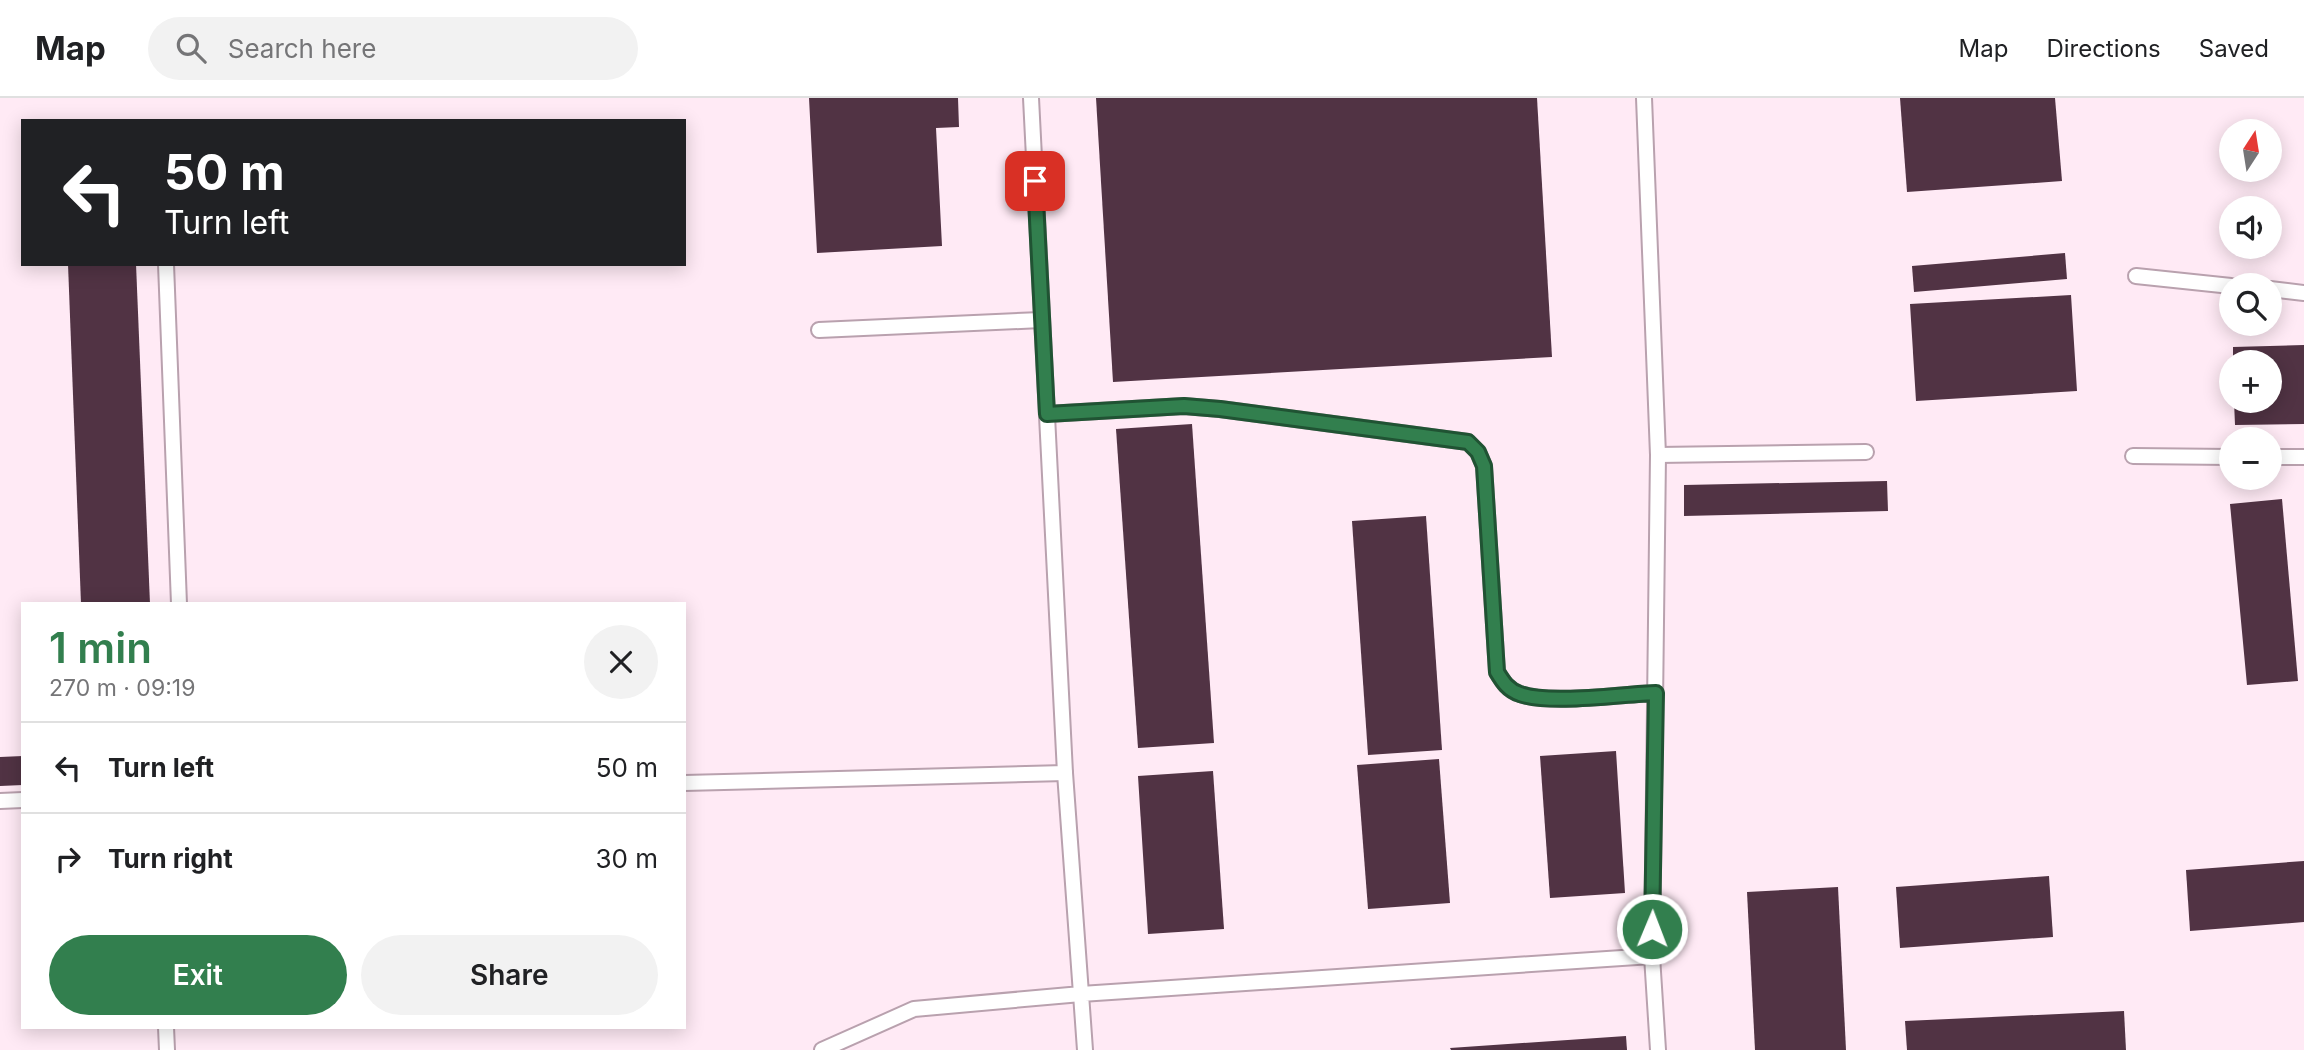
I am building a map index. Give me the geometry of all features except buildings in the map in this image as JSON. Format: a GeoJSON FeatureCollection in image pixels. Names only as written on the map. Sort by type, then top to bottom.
{"type":"FeatureCollection","features":[{"type":"Feature","properties":{"kind":"lane"},"geometry":{"type":"LineString","coordinates":[[1031,98],[1065,773],[1085,1050]]}},
{"type":"Feature","properties":{"kind":"lane"},"geometry":{"type":"LineString","coordinates":[[1644,98],[1658,455],[1652,956],[1658,1050]]}},
{"type":"Feature","properties":{"kind":"lane"},"geometry":{"type":"LineString","coordinates":[[166,266],[179,602]]}},
{"type":"Feature","properties":{"kind":"lane"},"geometry":{"type":"LineString","coordinates":[[2136,276],[2219,285]]}},
{"type":"Feature","properties":{"kind":"lane"},"geometry":{"type":"LineString","coordinates":[[2282,290],[2304,293]]}},
{"type":"Feature","properties":{"kind":"lane"},"geometry":{"type":"LineString","coordinates":[[818,330],[1041,320]]}},
{"type":"Feature","properties":{"kind":"lane"},"geometry":{"type":"LineString","coordinates":[[1047,414],[1184,406],[1468,442],[1478,452],[1484,466],[1497,672],[1505,685],[1520,694],[1541,698],[1656,693]]}},
{"type":"Feature","properties":{"kind":"lane"},"geometry":{"type":"LineString","coordinates":[[1658,455],[1866,452]]}},
{"type":"Feature","properties":{"kind":"lane"},"geometry":{"type":"LineString","coordinates":[[2133,456],[2219,457]]}},
{"type":"Feature","properties":{"kind":"lane"},"geometry":{"type":"LineString","coordinates":[[2282,457],[2304,457]]}},
{"type":"Feature","properties":{"kind":"lane"},"geometry":{"type":"LineString","coordinates":[[686,783],[1065,773]]}},
{"type":"Feature","properties":{"kind":"lane"},"geometry":{"type":"LineString","coordinates":[[0,800],[21,800]]}},
{"type":"Feature","properties":{"kind":"lane"},"geometry":{"type":"LineString","coordinates":[[822,1050],[914,1009],[1081,994],[1652,956]]}},
{"type":"Feature","properties":{"kind":"lane"},"geometry":{"type":"LineString","coordinates":[[166,1029],[167,1050]]}},
{"type":"Feature","properties":{"kind":"route"},"geometry":{"type":"LineString","coordinates":[[1035,181],[1047,414],[1184,406],[1220,409],[1468,442],[1478,452],[1484,466],[1497,672],[1505,685],[1520,694],[1541,698],[1656,693],[1652,929]]}}]}
